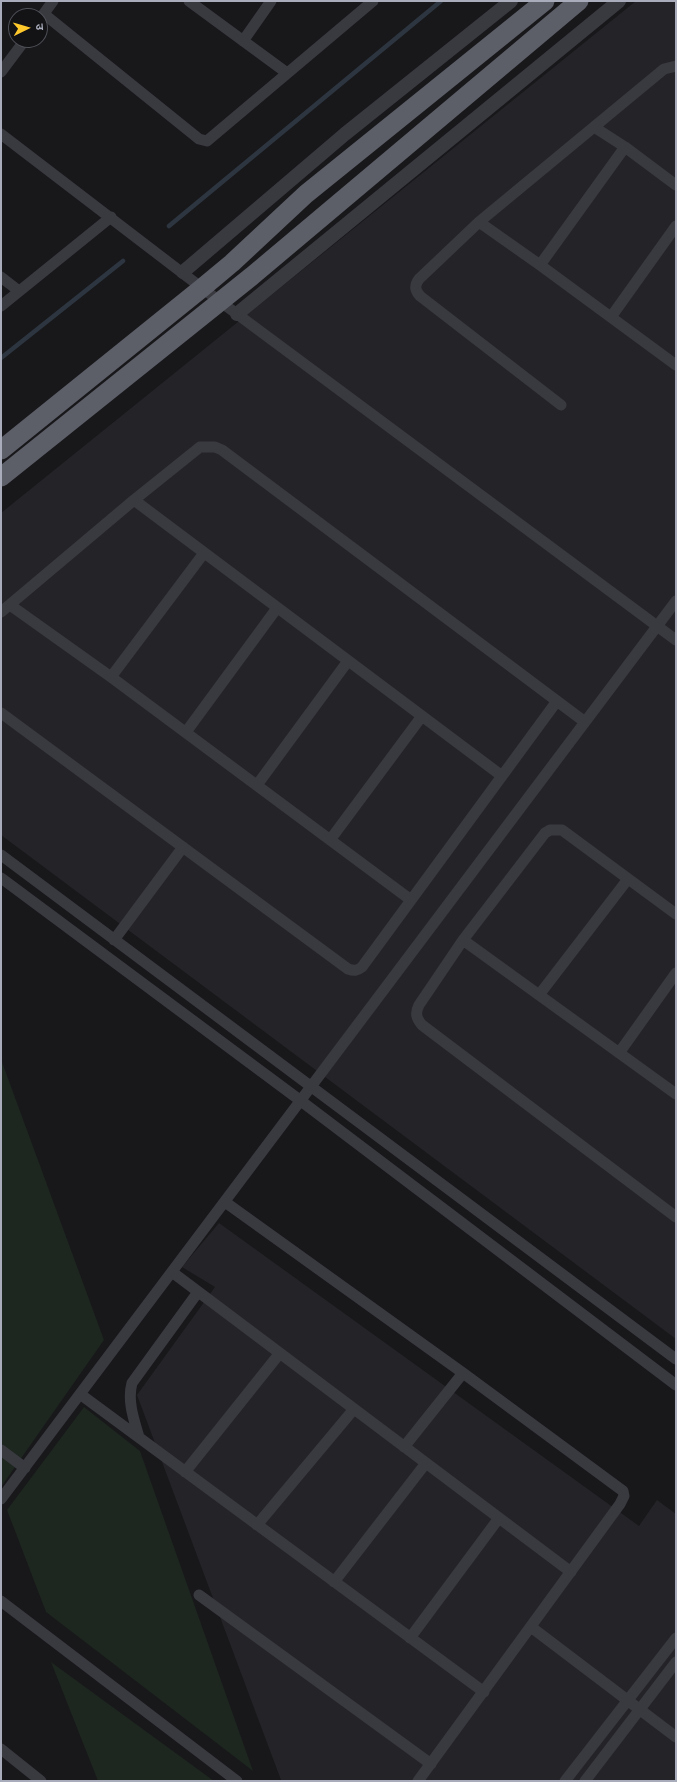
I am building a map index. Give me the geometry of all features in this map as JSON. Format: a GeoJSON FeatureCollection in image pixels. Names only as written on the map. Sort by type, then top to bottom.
{"type":"FeatureCollection","features":[{"type":"Feature","properties":{"kind":"highway"},"geometry":{"type":"LineString","coordinates":[[1,450],[232,263],[306,194],[545,1]]}},
{"type":"Feature","properties":{"kind":"highway"},"geometry":{"type":"LineString","coordinates":[[1,477],[220,301],[579,1]]}},
{"type":"Feature","properties":{"kind":"street"},"geometry":{"type":"LineString","coordinates":[[189,1],[287,72]]}},
{"type":"Feature","properties":{"kind":"street"},"geometry":{"type":"LineString","coordinates":[[243,41],[271,1]]}},
{"type":"Feature","properties":{"kind":"street"},"geometry":{"type":"LineString","coordinates":[[48,21],[203,141],[210,139],[287,72],[373,1]]}},
{"type":"Feature","properties":{"kind":"street"},"geometry":{"type":"LineString","coordinates":[[183,272],[345,134],[511,1]]}},
{"type":"Feature","properties":{"kind":"street"},"geometry":{"type":"LineString","coordinates":[[237,314],[618,1]]}},
{"type":"Feature","properties":{"kind":"street"},"geometry":{"type":"LineString","coordinates":[[1,72],[19,48]]}},
{"type":"Feature","properties":{"kind":"street"},"geometry":{"type":"LineString","coordinates":[[560,405],[420,296],[416,291],[415,284],[419,278],[479,222],[664,69],[676,66]]}},
{"type":"Feature","properties":{"kind":"street"},"geometry":{"type":"LineString","coordinates":[[594,127],[625,147],[676,185]]}},
{"type":"Feature","properties":{"kind":"street"},"geometry":{"type":"LineString","coordinates":[[1,134],[202,288],[676,640]]}},
{"type":"Feature","properties":{"kind":"street"},"geometry":{"type":"LineString","coordinates":[[540,264],[625,147]]}},
{"type":"Feature","properties":{"kind":"street"},"geometry":{"type":"LineString","coordinates":[[1,306],[111,217]]}},
{"type":"Feature","properties":{"kind":"street"},"geometry":{"type":"LineString","coordinates":[[479,222],[540,264],[676,365]]}},
{"type":"Feature","properties":{"kind":"street"},"geometry":{"type":"LineString","coordinates":[[611,317],[676,226]]}},
{"type":"Feature","properties":{"kind":"street"},"geometry":{"type":"LineString","coordinates":[[1,277],[19,291]]}},
{"type":"Feature","properties":{"kind":"street"},"geometry":{"type":"LineString","coordinates":[[1,612],[134,500],[200,447],[215,447],[222,450],[585,722]]}},
{"type":"Feature","properties":{"kind":"street"},"geometry":{"type":"LineString","coordinates":[[134,500],[502,776]]}},
{"type":"Feature","properties":{"kind":"street"},"geometry":{"type":"LineString","coordinates":[[111,677],[204,553]]}},
{"type":"Feature","properties":{"kind":"street"},"geometry":{"type":"LineString","coordinates":[[1,1499],[676,601]]}},
{"type":"Feature","properties":{"kind":"street"},"geometry":{"type":"LineString","coordinates":[[10,605],[186,732],[411,900]]}},
{"type":"Feature","properties":{"kind":"street"},"geometry":{"type":"LineString","coordinates":[[186,732],[277,608]]}},
{"type":"Feature","properties":{"kind":"street"},"geometry":{"type":"LineString","coordinates":[[257,785],[348,661]]}},
{"type":"Feature","properties":{"kind":"street"},"geometry":{"type":"LineString","coordinates":[[1,713],[348,969],[354,971],[359,970],[362,967],[557,701]]}},
{"type":"Feature","properties":{"kind":"street"},"geometry":{"type":"LineString","coordinates":[[330,840],[422,716]]}},
{"type":"Feature","properties":{"kind":"street"},"geometry":{"type":"LineString","coordinates":[[676,914],[562,830],[550,830],[545,833],[463,940],[419,1005],[416,1012],[417,1020],[422,1025],[676,1217]]}},
{"type":"Feature","properties":{"kind":"street"},"geometry":{"type":"LineString","coordinates":[[114,940],[183,847]]}},
{"type":"Feature","properties":{"kind":"street"},"geometry":{"type":"LineString","coordinates":[[1,855],[676,1359]]}},
{"type":"Feature","properties":{"kind":"street"},"geometry":{"type":"LineString","coordinates":[[1,878],[301,1101],[676,1385]]}},
{"type":"Feature","properties":{"kind":"street"},"geometry":{"type":"LineString","coordinates":[[539,995],[628,880]]}},
{"type":"Feature","properties":{"kind":"street"},"geometry":{"type":"LineString","coordinates":[[463,940],[676,1094]]}},
{"type":"Feature","properties":{"kind":"street"},"geometry":{"type":"LineString","coordinates":[[619,1053],[676,973]]}},
{"type":"Feature","properties":{"kind":"street"},"geometry":{"type":"LineString","coordinates":[[225,1202],[463,1373],[623,1491],[624,1496],[620,1504],[418,1781]]}},
{"type":"Feature","properties":{"kind":"street"},"geometry":{"type":"LineString","coordinates":[[172,1272],[571,1572]]}},
{"type":"Feature","properties":{"kind":"street"},"geometry":{"type":"LineString","coordinates":[[139,1437],[130,1401],[132,1383],[198,1292]]}},
{"type":"Feature","properties":{"kind":"street"},"geometry":{"type":"LineString","coordinates":[[185,1472],[280,1353]]}},
{"type":"Feature","properties":{"kind":"street"},"geometry":{"type":"LineString","coordinates":[[404,1447],[463,1373]]}},
{"type":"Feature","properties":{"kind":"street"},"geometry":{"type":"LineString","coordinates":[[80,1394],[484,1692]]}},
{"type":"Feature","properties":{"kind":"street"},"geometry":{"type":"LineString","coordinates":[[257,1525],[354,1409]]}},
{"type":"Feature","properties":{"kind":"street"},"geometry":{"type":"LineString","coordinates":[[1,1450],[25,1468]]}},
{"type":"Feature","properties":{"kind":"street"},"geometry":{"type":"LineString","coordinates":[[334,1582],[426,1463]]}},
{"type":"Feature","properties":{"kind":"street"},"geometry":{"type":"LineString","coordinates":[[410,1638],[499,1518]]}},
{"type":"Feature","properties":{"kind":"street"},"geometry":{"type":"LineString","coordinates":[[199,1595],[431,1764]]}},
{"type":"Feature","properties":{"kind":"street"},"geometry":{"type":"LineString","coordinates":[[1,1601],[237,1781]]}},
{"type":"Feature","properties":{"kind":"street"},"geometry":{"type":"LineString","coordinates":[[531,1627],[676,1737]]}},
{"type":"Feature","properties":{"kind":"street"},"geometry":{"type":"LineString","coordinates":[[565,1781],[676,1638]]}},
{"type":"Feature","properties":{"kind":"street"},"geometry":{"type":"LineString","coordinates":[[585,1781],[676,1662]]}},
{"type":"Feature","properties":{"kind":"street"},"geometry":{"type":"LineString","coordinates":[[1,1749],[42,1781]]}},
{"type":"Feature","properties":{"kind":"shaded area"},"geometry":{"type":"Polygon","coordinates":[[[636,1],[676,1],[676,1339],[1,835],[1,513],[636,1]]]}},
{"type":"Feature","properties":{"kind":"shaded area"},"geometry":{"type":"Polygon","coordinates":[[[2,1062],[104,1340],[1,1487],[1,1064],[2,1062]]]}},
{"type":"Feature","properties":{"kind":"shaded area"},"geometry":{"type":"Polygon","coordinates":[[[219,1223],[639,1526],[657,1500],[676,1514],[676,1781],[281,1780],[137,1395],[215,1287],[182,1267],[219,1223]]]}},
{"type":"Feature","properties":{"kind":"shaded area"},"geometry":{"type":"Polygon","coordinates":[[[84,1407],[140,1451],[253,1771],[46,1612],[7,1510],[84,1407]]]}},
{"type":"Feature","properties":{"kind":"shaded area"},"geometry":{"type":"Polygon","coordinates":[[[51,1662],[214,1781],[98,1781],[51,1662]]]}},
{"type":"Feature","properties":{"kind":"waterway"},"geometry":{"type":"LineString","coordinates":[[169,226],[441,1]]}},
{"type":"Feature","properties":{"kind":"waterway"},"geometry":{"type":"LineString","coordinates":[[1,358],[123,261]]}}]}
